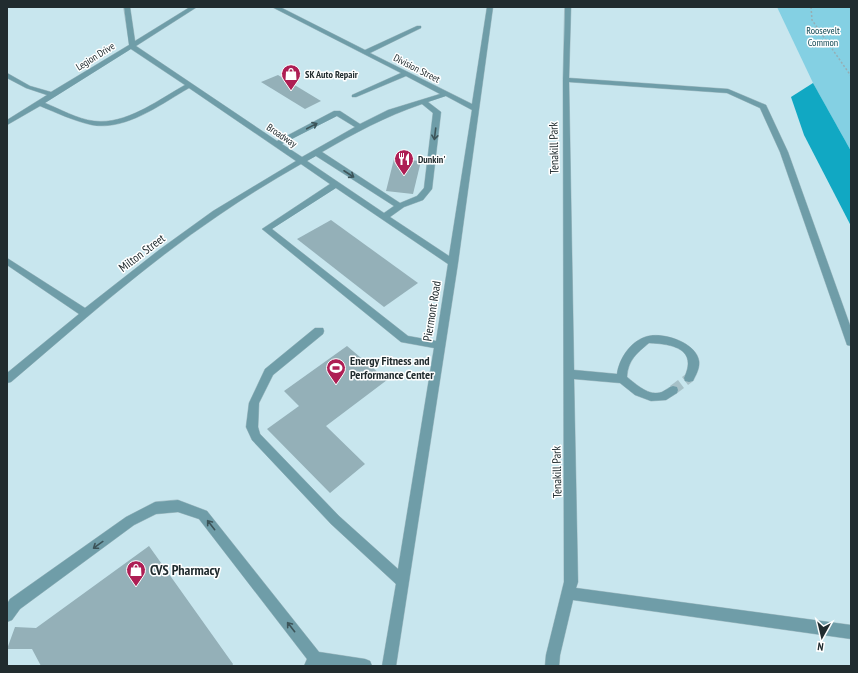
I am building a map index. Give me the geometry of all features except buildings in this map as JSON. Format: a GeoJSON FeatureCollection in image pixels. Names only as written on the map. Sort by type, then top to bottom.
{"type":"FeatureCollection","features":[{"type":"Feature","properties":{"kind":"street"},"geometry":{"type":"LineString","coordinates":[[127,7],[132,46]]}},
{"type":"Feature","properties":{"kind":"street","name":"Legion Drive"},"geometry":{"type":"LineString","coordinates":[[7,123],[194,7]]}},
{"type":"Feature","properties":{"kind":"street","name":"Division Street"},"geometry":{"type":"LineString","coordinates":[[275,7],[325,34],[366,52],[405,74],[476,109]]}},
{"type":"Feature","properties":{"kind":"street","name":"Piermont Road"},"geometry":{"type":"LineString","coordinates":[[389,666],[401,580],[453,263],[490,7]]}},
{"type":"Feature","properties":{"kind":"street","name":"Tenakill Park"},"geometry":{"type":"LineString","coordinates":[[552,666],[552,655],[571,582],[566,80],[568,7]]}},
{"type":"Feature","properties":{"kind":"street"},"geometry":{"type":"LineString","coordinates":[[366,52],[418,27]]}},
{"type":"Feature","properties":{"kind":"street","name":"Broadway"},"geometry":{"type":"LineString","coordinates":[[132,46],[453,263]]}},
{"type":"Feature","properties":{"kind":"street"},"geometry":{"type":"LineString","coordinates":[[354,96],[405,74]]}},
{"type":"Feature","properties":{"kind":"street"},"geometry":{"type":"LineString","coordinates":[[7,75],[28,86],[52,95]]}},
{"type":"Feature","properties":{"kind":"street"},"geometry":{"type":"LineString","coordinates":[[566,80],[728,92],[763,107],[784,152],[851,342]]}},
{"type":"Feature","properties":{"kind":"street"},"geometry":{"type":"LineString","coordinates":[[39,103],[93,123],[107,124],[120,121],[137,113],[189,84]]}},
{"type":"Feature","properties":{"kind":"street","name":"Milton Street"},"geometry":{"type":"LineString","coordinates":[[7,379],[85,313],[218,212],[301,160],[360,127],[391,112],[446,94]]}},
{"type":"Feature","properties":{"kind":"street"},"geometry":{"type":"LineString","coordinates":[[384,216],[398,206],[420,198],[428,189],[436,112],[423,102]]}},
{"type":"Feature","properties":{"kind":"street"},"geometry":{"type":"LineString","coordinates":[[277,144],[337,113],[360,127]]}},
{"type":"Feature","properties":{"kind":"street"},"geometry":{"type":"LineString","coordinates":[[316,152],[398,206]]}},
{"type":"Feature","properties":{"kind":"street"},"geometry":{"type":"LineString","coordinates":[[336,184],[266,229],[405,339],[439,345]]}},
{"type":"Feature","properties":{"kind":"street"},"geometry":{"type":"LineString","coordinates":[[7,261],[85,313]]}},
{"type":"Feature","properties":{"kind":"street"},"geometry":{"type":"LineString","coordinates":[[318,331],[269,372],[254,403],[252,427],[256,437],[335,520],[401,580]]}},
{"type":"Feature","properties":{"kind":"street"},"geometry":{"type":"LineString","coordinates":[[622,379],[622,371],[625,360],[633,350],[648,340],[666,340],[680,344],[692,354],[695,365],[694,371],[689,378]]}},
{"type":"Feature","properties":{"kind":"street"},"geometry":{"type":"LineString","coordinates":[[568,374],[622,379],[639,392],[651,397],[662,397],[673,390]]}},
{"type":"Feature","properties":{"kind":"street"},"geometry":{"type":"LineString","coordinates":[[7,615],[15,604],[130,521],[155,508],[178,506],[203,515],[313,662],[365,666]]}},
{"type":"Feature","properties":{"kind":"street"},"geometry":{"type":"LineString","coordinates":[[568,593],[851,632]]}},
{"type":"Feature","properties":{"kind":"path"},"geometry":{"type":"LineString","coordinates":[[811,7],[812,20],[836,52],[851,76]]}},
{"type":"Feature","properties":{"kind":"green space","name":"Roosevelt Common"},"geometry":{"type":"Polygon","coordinates":[[[777,7],[851,7],[851,151],[814,85],[777,7]]]}},
{"type":"Feature","properties":{"kind":"shaded area"},"geometry":{"type":"Polygon","coordinates":[[[813,83],[851,151],[851,226],[804,135],[791,97],[813,83]]]}},
{"type":"Feature","properties":{"kind":"tunnel"},"geometry":{"type":"LineString","coordinates":[[673,390],[689,378]]}},
{"type":"Feature","properties":{"kind":"place","name":"SK Auto Repair"},"geometry":{"type":"Point","coordinates":[291,91]}},
{"type":"Feature","properties":{"kind":"place","name":"Dunkin'"},"geometry":{"type":"Point","coordinates":[404,176]}},
{"type":"Feature","properties":{"kind":"place","name":"Energy Fitness and Performance Center"},"geometry":{"type":"Point","coordinates":[336,385]}},
{"type":"Feature","properties":{"kind":"place","name":"CVS Pharmacy"},"geometry":{"type":"Point","coordinates":[136,587]}}]}
